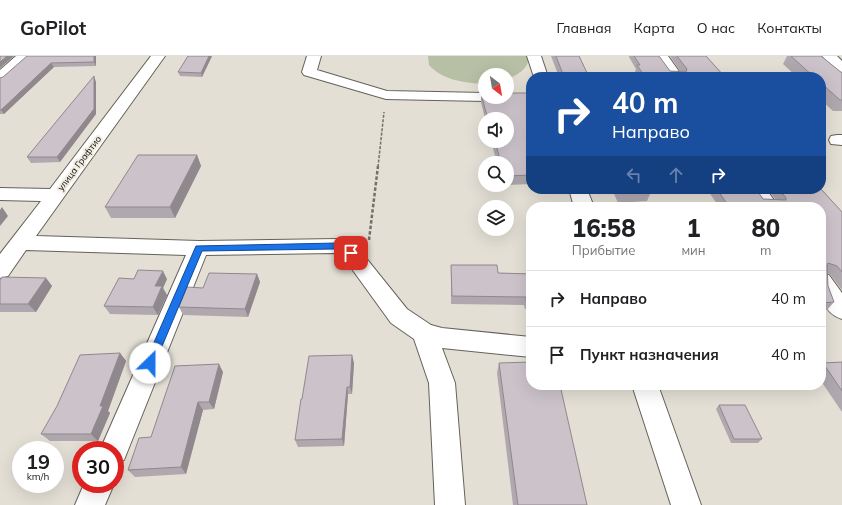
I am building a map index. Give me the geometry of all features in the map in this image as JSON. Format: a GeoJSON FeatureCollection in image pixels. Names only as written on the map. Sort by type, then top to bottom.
{"type":"FeatureCollection","features":[{"type":"Feature","properties":{"kind":"street"},"geometry":{"type":"LineString","coordinates":[[0,77],[24,56]]}},
{"type":"Feature","properties":{"kind":"street","name":"улица Графтио"},"geometry":{"type":"LineString","coordinates":[[0,270],[158,56]]}},
{"type":"Feature","properties":{"kind":"street"},"geometry":{"type":"LineString","coordinates":[[314,56],[309,72],[386,95],[478,96]]}},
{"type":"Feature","properties":{"kind":"street"},"geometry":{"type":"LineString","coordinates":[[534,56],[539,72]]}},
{"type":"Feature","properties":{"kind":"street"},"geometry":{"type":"LineString","coordinates":[[661,56],[672,72]]}},
{"type":"Feature","properties":{"kind":"street"},"geometry":{"type":"LineString","coordinates":[[829,56],[842,68]]}},
{"type":"Feature","properties":{"kind":"street"},"geometry":{"type":"LineString","coordinates":[[0,194],[55,195]]}},
{"type":"Feature","properties":{"kind":"street"},"geometry":{"type":"LineString","coordinates":[[19,243],[199,248],[337,246],[351,253],[399,316],[424,333],[442,338],[526,346]]}},
{"type":"Feature","properties":{"kind":"street"},"geometry":{"type":"LineString","coordinates":[[118,441],[199,248]]}},
{"type":"Feature","properties":{"kind":"street"},"geometry":{"type":"LineString","coordinates":[[826,288],[842,310]]}},
{"type":"Feature","properties":{"kind":"street"},"geometry":{"type":"LineString","coordinates":[[424,333],[442,383],[450,505]]}},
{"type":"Feature","properties":{"kind":"street"},"geometry":{"type":"LineString","coordinates":[[646,390],[686,505]]}},
{"type":"Feature","properties":{"kind":"street"},"geometry":{"type":"LineString","coordinates":[[90,505],[95,493]]}},
{"type":"Feature","properties":{"kind":"path"},"geometry":{"type":"LineString","coordinates":[[367,274],[370,230],[386,95]]}},
{"type":"Feature","properties":{"kind":"green space"},"geometry":{"type":"Polygon","coordinates":[[[428,56],[528,56],[525,68],[514,76],[514,68],[478,68],[478,84],[459,81],[446,77],[434,70],[429,65],[428,56]]]}},
{"type":"Feature","properties":{"kind":"building"},"geometry":{"type":"Polygon","coordinates":[[[0,56],[7,56],[0,62],[0,56]]]}},
{"type":"Feature","properties":{"kind":"building"},"geometry":{"type":"Polygon","coordinates":[[[27,56],[94,56],[94,62],[51,63],[0,110],[0,78],[27,56]]]}},
{"type":"Feature","properties":{"kind":"building"},"geometry":{"type":"Polygon","coordinates":[[[188,56],[209,56],[201,73],[178,72],[188,56]]]}},
{"type":"Feature","properties":{"kind":"building"},"geometry":{"type":"Polygon","coordinates":[[[556,56],[579,56],[587,72],[562,72],[556,56]]]}},
{"type":"Feature","properties":{"kind":"building"},"geometry":{"type":"Polygon","coordinates":[[[634,56],[659,56],[670,71],[686,72],[642,72],[637,65],[640,65],[634,56]]]}},
{"type":"Feature","properties":{"kind":"building"},"geometry":{"type":"Polygon","coordinates":[[[677,56],[706,56],[720,72],[686,72],[687,69],[677,56]]]}},
{"type":"Feature","properties":{"kind":"building"},"geometry":{"type":"Polygon","coordinates":[[[791,56],[821,56],[842,73],[842,100],[840,100],[826,87],[826,72],[809,72],[791,56]]]}},
{"type":"Feature","properties":{"kind":"building"},"geometry":{"type":"Polygon","coordinates":[[[94,76],[94,109],[57,157],[27,157],[94,76]]]}},
{"type":"Feature","properties":{"kind":"building"},"geometry":{"type":"Polygon","coordinates":[[[514,93],[526,93],[526,175],[514,176],[514,156],[499,156],[497,148],[514,148],[514,112],[486,112],[484,104],[514,104],[514,93]]]}},
{"type":"Feature","properties":{"kind":"building"},"geometry":{"type":"Polygon","coordinates":[[[138,155],[197,155],[170,207],[105,207],[138,155]]]}},
{"type":"Feature","properties":{"kind":"building"},"geometry":{"type":"Polygon","coordinates":[[[720,194],[760,194],[763,199],[786,200],[783,194],[826,194],[842,212],[842,272],[837,266],[828,263],[827,265],[828,286],[834,302],[826,303],[826,202],[726,202],[720,194]]]}},
{"type":"Feature","properties":{"kind":"building"},"geometry":{"type":"Polygon","coordinates":[[[451,265],[497,265],[498,273],[526,274],[526,297],[452,296],[451,265]]]}},
{"type":"Feature","properties":{"kind":"building"},"geometry":{"type":"Polygon","coordinates":[[[138,270],[163,271],[155,286],[162,286],[153,307],[104,306],[119,278],[134,279],[138,270]]]}},
{"type":"Feature","properties":{"kind":"building"},"geometry":{"type":"Polygon","coordinates":[[[209,273],[257,274],[245,309],[179,307],[187,287],[203,288],[209,273]]]}},
{"type":"Feature","properties":{"kind":"building"},"geometry":{"type":"Polygon","coordinates":[[[2,277],[46,278],[28,304],[0,304],[0,280],[2,277]]]}},
{"type":"Feature","properties":{"kind":"building"},"geometry":{"type":"Polygon","coordinates":[[[120,353],[100,406],[103,406],[91,434],[41,434],[57,406],[80,355],[120,353]]]}},
{"type":"Feature","properties":{"kind":"building"},"geometry":{"type":"Polygon","coordinates":[[[352,355],[350,387],[347,387],[342,439],[295,440],[309,356],[352,355]]]}},
{"type":"Feature","properties":{"kind":"building"},"geometry":{"type":"Polygon","coordinates":[[[526,362],[526,390],[561,390],[587,505],[518,505],[499,363],[526,362]]]}},
{"type":"Feature","properties":{"kind":"building"},"geometry":{"type":"Polygon","coordinates":[[[842,362],[842,391],[826,367],[826,363],[842,362]]]}},
{"type":"Feature","properties":{"kind":"building"},"geometry":{"type":"Polygon","coordinates":[[[219,364],[209,402],[198,402],[181,467],[128,470],[139,438],[151,437],[175,366],[219,364]]]}},
{"type":"Feature","properties":{"kind":"building"},"geometry":{"type":"Polygon","coordinates":[[[719,405],[745,405],[762,439],[734,439],[719,405]]]}},
{"type":"Feature","properties":{"kind":"route"},"geometry":{"type":"LineString","coordinates":[[150,363],[199,248],[337,246],[351,253]]}}]}
